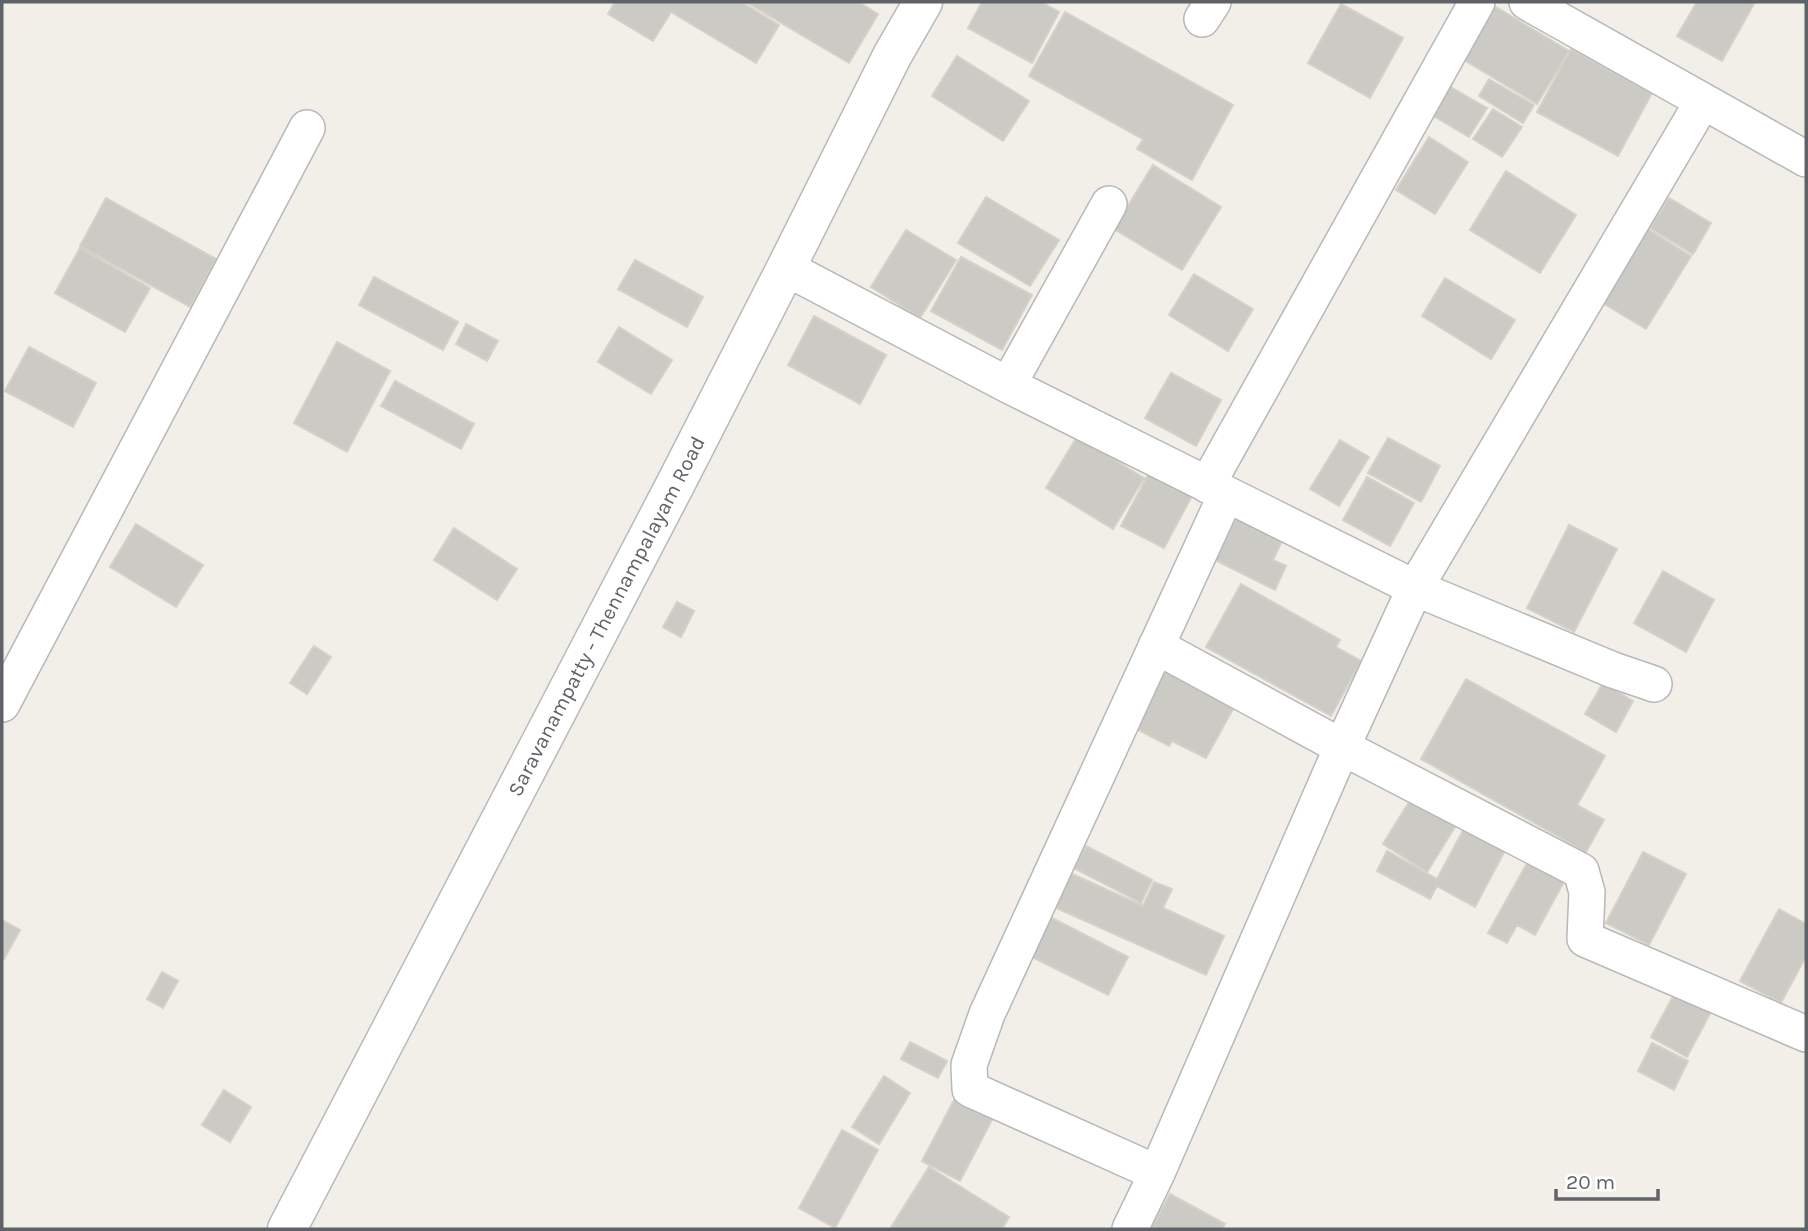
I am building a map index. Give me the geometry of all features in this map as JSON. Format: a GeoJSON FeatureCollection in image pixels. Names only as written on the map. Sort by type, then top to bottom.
{"type":"FeatureCollection","features":[{"type":"Feature","properties":{"kind":"main road","name":"Saravanampatty - Thennampalayam Road"},"geometry":{"type":"LineString","coordinates":[[287,1229],[786,268],[892,55],[923,2]]}},
{"type":"Feature","properties":{"kind":"street"},"geometry":{"type":"LineString","coordinates":[[1157,1173],[970,1088],[969,1065],[987,1014],[1156,646],[1217,490],[1477,2]]}},
{"type":"Feature","properties":{"kind":"street"},"geometry":{"type":"LineString","coordinates":[[1527,2],[1806,159]]}},
{"type":"Feature","properties":{"kind":"street"},"geometry":{"type":"LineString","coordinates":[[1130,1229],[1157,1173],[1342,747],[1415,588],[1703,100]]}},
{"type":"Feature","properties":{"kind":"street"},"geometry":{"type":"LineString","coordinates":[[2,704],[307,128]]}},
{"type":"Feature","properties":{"kind":"street"},"geometry":{"type":"LineString","coordinates":[[1008,385],[1109,204]]}},
{"type":"Feature","properties":{"kind":"street"},"geometry":{"type":"LineString","coordinates":[[786,268],[1008,385],[1415,588],[1613,670],[1654,684]]}},
{"type":"Feature","properties":{"kind":"street"},"geometry":{"type":"LineString","coordinates":[[1156,646],[1581,872],[1587,892],[1585,939],[1806,1034]]}},
{"type":"Feature","properties":{"kind":"building"},"geometry":{"type":"Polygon","coordinates":[[[615,2],[741,2],[779,25],[756,63],[671,12],[653,41],[608,14],[615,2]]]}},
{"type":"Feature","properties":{"kind":"building"},"geometry":{"type":"Polygon","coordinates":[[[746,2],[858,2],[878,14],[849,63],[746,2]]]}},
{"type":"Feature","properties":{"kind":"building"},"geometry":{"type":"Polygon","coordinates":[[[982,2],[1041,2],[1059,12],[1032,63],[968,28],[982,2]]]}},
{"type":"Feature","properties":{"kind":"building"},"geometry":{"type":"Polygon","coordinates":[[[1697,2],[1755,2],[1722,61],[1677,36],[1697,2]]]}},
{"type":"Feature","properties":{"kind":"building"},"geometry":{"type":"Polygon","coordinates":[[[1341,4],[1403,38],[1370,98],[1308,63],[1341,4]]]}},
{"type":"Feature","properties":{"kind":"building"},"geometry":{"type":"Polygon","coordinates":[[[1491,4],[1569,51],[1537,104],[1459,57],[1491,4]]]}},
{"type":"Feature","properties":{"kind":"building"},"geometry":{"type":"Polygon","coordinates":[[[1065,12],[1233,105],[1192,180],[1137,149],[1143,139],[1029,76],[1065,12]]]}},
{"type":"Feature","properties":{"kind":"building"},"geometry":{"type":"Polygon","coordinates":[[[1571,49],[1652,93],[1618,156],[1537,112],[1571,49]]]}},
{"type":"Feature","properties":{"kind":"building"},"geometry":{"type":"Polygon","coordinates":[[[957,56],[1029,101],[1003,141],[932,96],[957,56]]]}},
{"type":"Feature","properties":{"kind":"building"},"geometry":{"type":"Polygon","coordinates":[[[1489,79],[1534,105],[1523,123],[1479,96],[1489,79]]]}},
{"type":"Feature","properties":{"kind":"building"},"geometry":{"type":"Polygon","coordinates":[[[1447,85],[1487,108],[1469,137],[1430,114],[1447,85]]]}},
{"type":"Feature","properties":{"kind":"building"},"geometry":{"type":"Polygon","coordinates":[[[1493,109],[1522,127],[1502,157],[1473,139],[1493,109]]]}},
{"type":"Feature","properties":{"kind":"building"},"geometry":{"type":"Polygon","coordinates":[[[1429,137],[1468,162],[1435,214],[1396,190],[1429,137]]]}},
{"type":"Feature","properties":{"kind":"building"},"geometry":{"type":"Polygon","coordinates":[[[1153,165],[1221,207],[1182,270],[1114,229],[1153,165]]]}},
{"type":"Feature","properties":{"kind":"building"},"geometry":{"type":"Polygon","coordinates":[[[1506,171],[1576,215],[1540,273],[1470,230],[1506,171]]]}},
{"type":"Feature","properties":{"kind":"building"},"geometry":{"type":"Polygon","coordinates":[[[986,197],[1059,240],[1030,286],[958,243],[986,197]]]}},
{"type":"Feature","properties":{"kind":"building"},"geometry":{"type":"Polygon","coordinates":[[[106,198],[216,259],[190,307],[80,246],[106,198]]]}},
{"type":"Feature","properties":{"kind":"building"},"geometry":{"type":"Polygon","coordinates":[[[1669,198],[1711,223],[1693,254],[1650,228],[1669,198]]]}},
{"type":"Feature","properties":{"kind":"building"},"geometry":{"type":"Polygon","coordinates":[[[1646,228],[1691,256],[1646,329],[1601,302],[1646,228]]]}},
{"type":"Feature","properties":{"kind":"building"},"geometry":{"type":"Polygon","coordinates":[[[906,230],[956,260],[920,318],[871,287],[906,230]]]}},
{"type":"Feature","properties":{"kind":"building"},"geometry":{"type":"Polygon","coordinates":[[[80,248],[150,288],[125,332],[55,293],[80,248]]]}},
{"type":"Feature","properties":{"kind":"building"},"geometry":{"type":"Polygon","coordinates":[[[961,257],[1032,295],[1002,350],[931,311],[961,257]]]}},
{"type":"Feature","properties":{"kind":"building"},"geometry":{"type":"Polygon","coordinates":[[[635,260],[703,297],[687,327],[618,289],[635,260]]]}},
{"type":"Feature","properties":{"kind":"building"},"geometry":{"type":"Polygon","coordinates":[[[1194,274],[1253,309],[1228,351],[1169,315],[1194,274]]]}},
{"type":"Feature","properties":{"kind":"building"},"geometry":{"type":"Polygon","coordinates":[[[374,277],[458,322],[443,350],[359,305],[374,277]]]}},
{"type":"Feature","properties":{"kind":"building"},"geometry":{"type":"Polygon","coordinates":[[[1445,278],[1515,320],[1491,359],[1422,316],[1445,278]]]}},
{"type":"Feature","properties":{"kind":"building"},"geometry":{"type":"Polygon","coordinates":[[[814,316],[886,355],[860,404],[788,365],[814,316]]]}},
{"type":"Feature","properties":{"kind":"building"},"geometry":{"type":"Polygon","coordinates":[[[466,324],[498,341],[487,361],[456,344],[466,324]]]}},
{"type":"Feature","properties":{"kind":"building"},"geometry":{"type":"Polygon","coordinates":[[[619,327],[672,360],[651,394],[598,362],[619,327]]]}},
{"type":"Feature","properties":{"kind":"building"},"geometry":{"type":"Polygon","coordinates":[[[337,342],[390,371],[347,452],[294,423],[337,342]]]}},
{"type":"Feature","properties":{"kind":"building"},"geometry":{"type":"Polygon","coordinates":[[[29,347],[96,383],[73,427],[5,391],[29,347]]]}},
{"type":"Feature","properties":{"kind":"building"},"geometry":{"type":"Polygon","coordinates":[[[1171,373],[1221,400],[1196,446],[1145,418],[1171,373]]]}},
{"type":"Feature","properties":{"kind":"building"},"geometry":{"type":"Polygon","coordinates":[[[395,381],[474,424],[461,449],[381,406],[395,381]]]}},
{"type":"Feature","properties":{"kind":"building"},"geometry":{"type":"Polygon","coordinates":[[[1077,437],[1144,478],[1113,529],[1046,488],[1077,437]]]}},
{"type":"Feature","properties":{"kind":"building"},"geometry":{"type":"Polygon","coordinates":[[[1388,438],[1440,466],[1421,502],[1368,473],[1388,438]]]}},
{"type":"Feature","properties":{"kind":"building"},"geometry":{"type":"Polygon","coordinates":[[[1340,440],[1369,457],[1339,506],[1310,489],[1340,440]]]}},
{"type":"Feature","properties":{"kind":"building"},"geometry":{"type":"Polygon","coordinates":[[[1150,471],[1193,494],[1164,548],[1121,526],[1150,471]]]}},
{"type":"Feature","properties":{"kind":"building"},"geometry":{"type":"Polygon","coordinates":[[[1367,477],[1414,503],[1390,546],[1343,520],[1367,477]]]}},
{"type":"Feature","properties":{"kind":"building"},"geometry":{"type":"Polygon","coordinates":[[[1237,516],[1283,539],[1273,560],[1286,566],[1275,590],[1215,560],[1237,516]]]}},
{"type":"Feature","properties":{"kind":"building"},"geometry":{"type":"Polygon","coordinates":[[[136,524],[203,565],[176,607],[110,567],[136,524]]]}},
{"type":"Feature","properties":{"kind":"building"},"geometry":{"type":"Polygon","coordinates":[[[1569,525],[1617,549],[1574,632],[1527,608],[1569,525]]]}},
{"type":"Feature","properties":{"kind":"building"},"geometry":{"type":"Polygon","coordinates":[[[454,528],[517,569],[497,600],[434,560],[454,528]]]}},
{"type":"Feature","properties":{"kind":"building"},"geometry":{"type":"Polygon","coordinates":[[[1663,571],[1714,600],[1686,652],[1634,623],[1663,571]]]}},
{"type":"Feature","properties":{"kind":"building"},"geometry":{"type":"Polygon","coordinates":[[[1241,584],[1340,640],[1336,647],[1361,661],[1331,716],[1206,647],[1241,584]]]}},
{"type":"Feature","properties":{"kind":"building"},"geometry":{"type":"Polygon","coordinates":[[[677,602],[694,611],[681,637],[663,627],[677,602]]]}},
{"type":"Feature","properties":{"kind":"building"},"geometry":{"type":"Polygon","coordinates":[[[314,646],[331,657],[307,694],[290,683],[314,646]]]}},
{"type":"Feature","properties":{"kind":"building"},"geometry":{"type":"Polygon","coordinates":[[[1163,660],[1238,700],[1206,758],[1172,741],[1169,746],[1129,725],[1163,660]]]}},
{"type":"Feature","properties":{"kind":"building"},"geometry":{"type":"Polygon","coordinates":[[[1466,679],[1605,756],[1577,805],[1604,820],[1586,852],[1421,759],[1466,679]]]}},
{"type":"Feature","properties":{"kind":"building"},"geometry":{"type":"Polygon","coordinates":[[[1603,683],[1633,701],[1616,732],[1585,714],[1603,683]]]}},
{"type":"Feature","properties":{"kind":"building"},"geometry":{"type":"Polygon","coordinates":[[[1414,794],[1458,822],[1427,872],[1383,844],[1414,794]]]}},
{"type":"Feature","properties":{"kind":"building"},"geometry":{"type":"Polygon","coordinates":[[[1467,823],[1508,845],[1475,907],[1437,886],[1430,899],[1377,871],[1387,851],[1437,879],[1467,823]]]}},
{"type":"Feature","properties":{"kind":"building"},"geometry":{"type":"Polygon","coordinates":[[[1086,846],[1152,880],[1141,903],[1074,868],[1086,846]]]}},
{"type":"Feature","properties":{"kind":"building"},"geometry":{"type":"Polygon","coordinates":[[[1643,852],[1686,874],[1649,945],[1606,923],[1643,852]]]}},
{"type":"Feature","properties":{"kind":"building"},"geometry":{"type":"Polygon","coordinates":[[[1530,858],[1566,878],[1535,935],[1517,925],[1507,943],[1488,933],[1530,858]]]}},
{"type":"Feature","properties":{"kind":"building"},"geometry":{"type":"Polygon","coordinates":[[[1070,873],[1143,906],[1154,882],[1172,889],[1163,908],[1224,936],[1206,975],[1054,907],[1070,873]]]}},
{"type":"Feature","properties":{"kind":"building"},"geometry":{"type":"Polygon","coordinates":[[[1779,909],[1806,924],[1806,956],[1781,1003],[1740,981],[1779,909]]]}},
{"type":"Feature","properties":{"kind":"building"},"geometry":{"type":"Polygon","coordinates":[[[1050,917],[1128,957],[1108,995],[1030,956],[1050,917]]]}},
{"type":"Feature","properties":{"kind":"building"},"geometry":{"type":"Polygon","coordinates":[[[2,920],[20,930],[4,959],[2,957],[2,920]]]}},
{"type":"Feature","properties":{"kind":"building"},"geometry":{"type":"Polygon","coordinates":[[[162,972],[178,981],[163,1008],[147,999],[162,972]]]}},
{"type":"Feature","properties":{"kind":"building"},"geometry":{"type":"Polygon","coordinates":[[[1677,989],[1713,1008],[1687,1057],[1651,1037],[1677,989]]]}},
{"type":"Feature","properties":{"kind":"building"},"geometry":{"type":"Polygon","coordinates":[[[910,1042],[947,1061],[938,1078],[901,1059],[910,1042]]]}},
{"type":"Feature","properties":{"kind":"building"},"geometry":{"type":"Polygon","coordinates":[[[1652,1043],[1688,1061],[1674,1090],[1638,1071],[1652,1043]]]}},
{"type":"Feature","properties":{"kind":"building"},"geometry":{"type":"Polygon","coordinates":[[[884,1076],[910,1093],[879,1144],[852,1127],[884,1076]]]}},
{"type":"Feature","properties":{"kind":"building"},"geometry":{"type":"Polygon","coordinates":[[[224,1090],[251,1107],[230,1142],[202,1125],[224,1090]]]}},
{"type":"Feature","properties":{"kind":"building"},"geometry":{"type":"Polygon","coordinates":[[[955,1098],[993,1118],[960,1181],[922,1161],[955,1098]]]}},
{"type":"Feature","properties":{"kind":"building"},"geometry":{"type":"Polygon","coordinates":[[[842,1130],[878,1150],[835,1228],[799,1208],[842,1130]]]}},
{"type":"Feature","properties":{"kind":"building"},"geometry":{"type":"Polygon","coordinates":[[[929,1167],[1009,1217],[1002,1229],[890,1229],[929,1167]]]}},
{"type":"Feature","properties":{"kind":"building"},"geometry":{"type":"Polygon","coordinates":[[[1170,1194],[1225,1224],[1222,1229],[1151,1229],[1170,1194]]]}}]}
